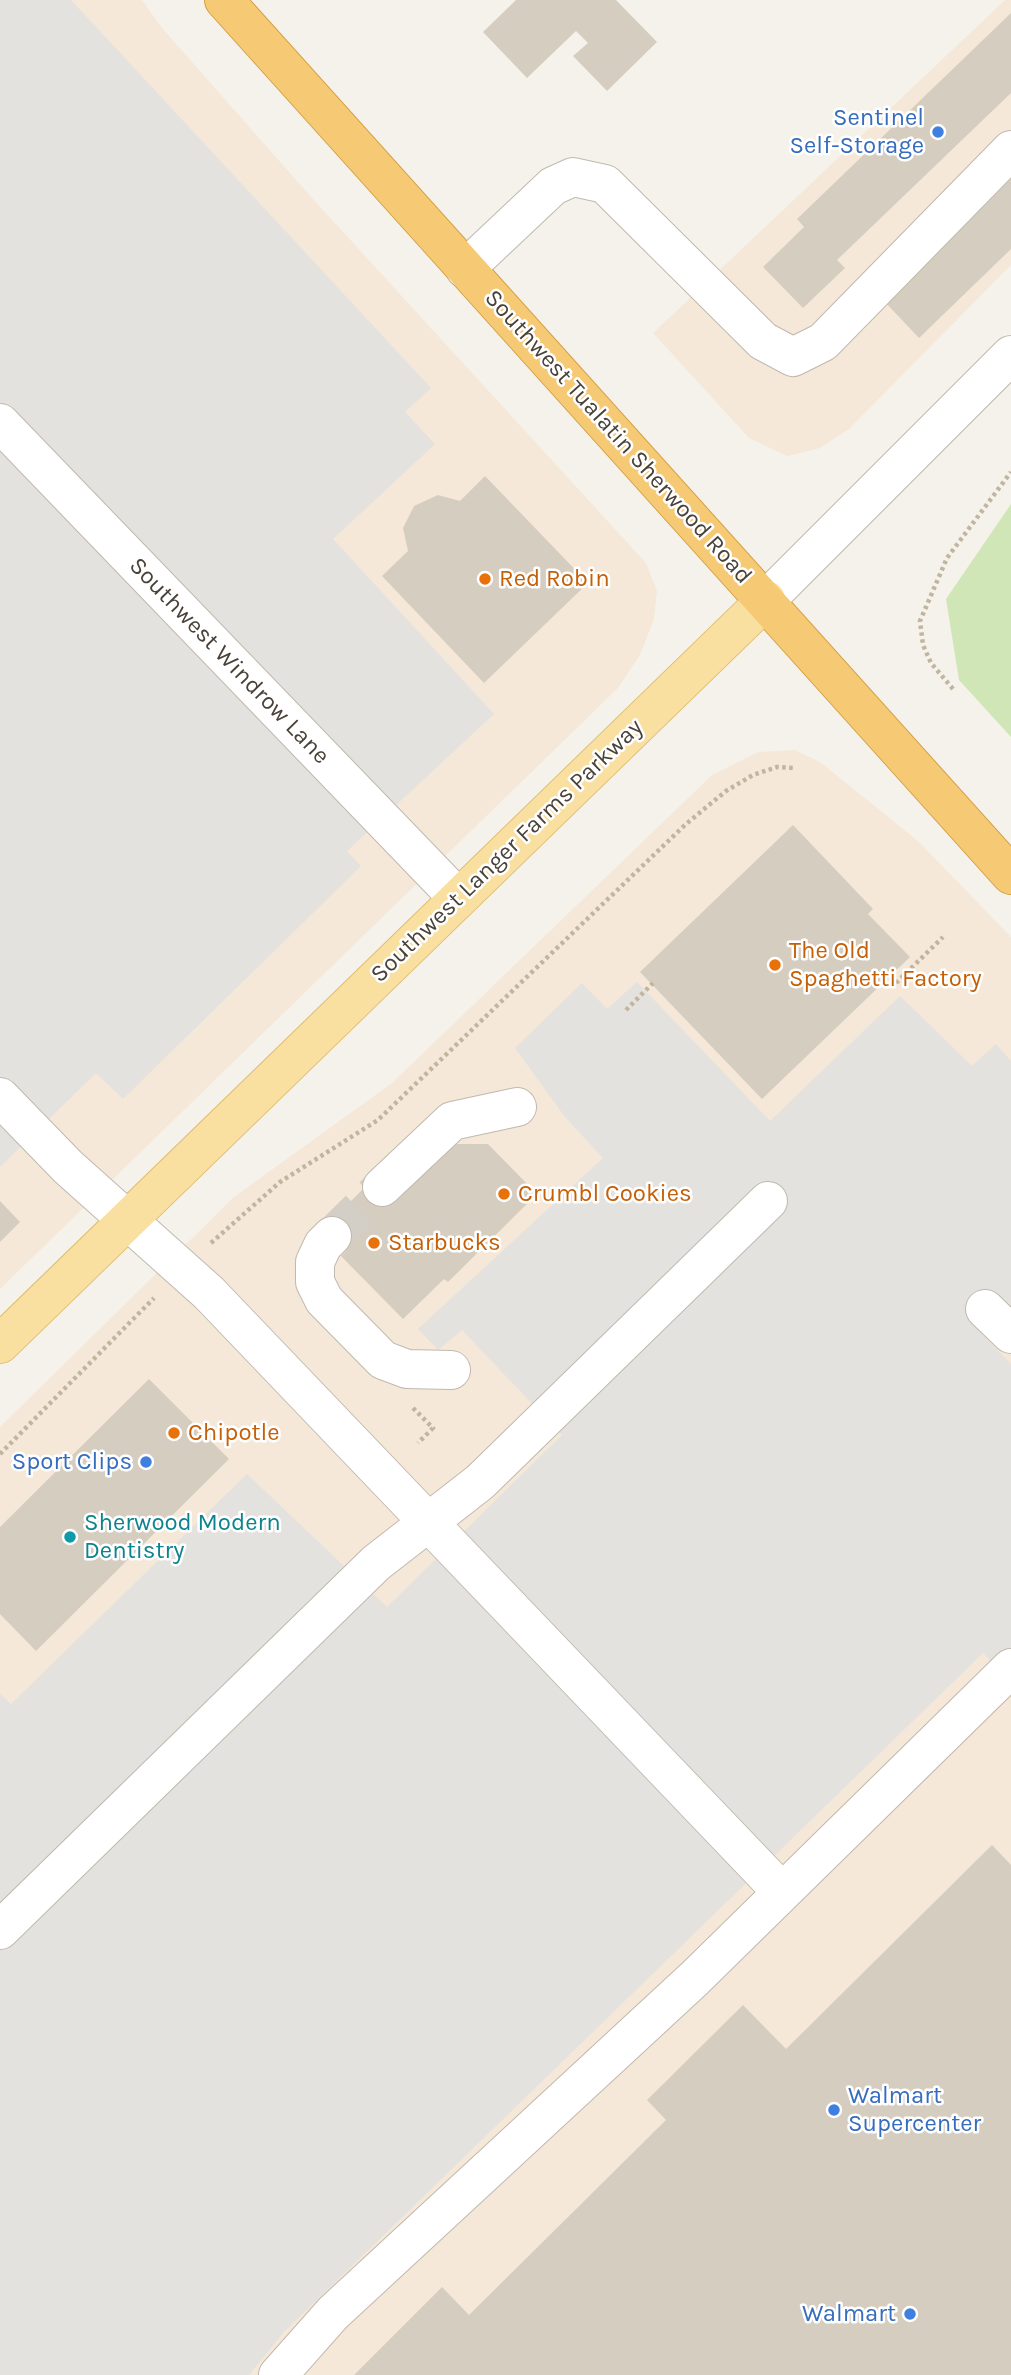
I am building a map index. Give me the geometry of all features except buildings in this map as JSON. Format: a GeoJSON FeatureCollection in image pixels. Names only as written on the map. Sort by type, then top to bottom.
{"type":"FeatureCollection","features":[{"type":"Feature","properties":{"kind":"highway","name":"Southwest Tualatin Sherwood Road"},"geometry":{"type":"LineString","coordinates":[[224,0],[1011,875]]}},
{"type":"Feature","properties":{"kind":"main road","name":"Southwest Langer Farms Parkway"},"geometry":{"type":"LineString","coordinates":[[0,1343],[766,600]]}},
{"type":"Feature","properties":{"kind":"street"},"geometry":{"type":"LineString","coordinates":[[465,269],[553,186],[573,177],[605,184],[763,341],[793,357],[823,342],[1011,149]]}},
{"type":"Feature","properties":{"kind":"street","name":"Southwest Langer Farms Parkway"},"geometry":{"type":"LineString","coordinates":[[766,600],[1011,355]]}},
{"type":"Feature","properties":{"kind":"street","name":"Southwest Windrow Lane"},"geometry":{"type":"LineString","coordinates":[[0,423],[458,898]]}},
{"type":"Feature","properties":{"kind":"street"},"geometry":{"type":"LineString","coordinates":[[0,1097],[68,1167],[184,1270],[782,1892]]}},
{"type":"Feature","properties":{"kind":"street"},"geometry":{"type":"LineString","coordinates":[[382,1187],[452,1121],[517,1107]]}},
{"type":"Feature","properties":{"kind":"street"},"geometry":{"type":"LineString","coordinates":[[0,1930],[376,1563],[480,1482],[768,1201]]}},
{"type":"Feature","properties":{"kind":"street"},"geometry":{"type":"LineString","coordinates":[[332,1236],[323,1245],[316,1262],[315,1282],[324,1300],[383,1360],[407,1369],[452,1370]]}},
{"type":"Feature","properties":{"kind":"street"},"geometry":{"type":"LineString","coordinates":[[278,2375],[333,2313],[610,2059],[1011,1668]]}},
{"type":"Feature","properties":{"kind":"path"},"geometry":{"type":"LineString","coordinates":[[953,690],[930,663],[923,645],[920,621],[947,558],[1011,472]]}},
{"type":"Feature","properties":{"kind":"path"},"geometry":{"type":"LineString","coordinates":[[0,1454],[184,1270],[280,1182],[379,1120],[686,824],[753,775],[777,767],[795,768]]}},
{"type":"Feature","properties":{"kind":"path"},"geometry":{"type":"LineString","coordinates":[[896,983],[943,937]]}},
{"type":"Feature","properties":{"kind":"path"},"geometry":{"type":"LineString","coordinates":[[626,1010],[653,983]]}},
{"type":"Feature","properties":{"kind":"path"},"geometry":{"type":"LineString","coordinates":[[407,1402],[433,1429],[418,1443]]}},
{"type":"Feature","properties":{"kind":"shaded area"},"geometry":{"type":"Polygon","coordinates":[[[0,0],[142,0],[162,28],[312,198],[646,563],[657,591],[654,619],[640,655],[618,688],[0,1289],[0,0]]]}},
{"type":"Feature","properties":{"kind":"shaded area"},"geometry":{"type":"Polygon","coordinates":[[[0,0],[71,0],[431,388],[405,412],[435,444],[333,539],[494,714],[347,851],[361,866],[123,1099],[96,1073],[0,1167],[0,0]]]}},
{"type":"Feature","properties":{"kind":"shaded area","name":"Sentinel Self-Storage"},"geometry":{"type":"Polygon","coordinates":[[[1005,0],[1011,0],[1011,265],[849,429],[820,448],[787,456],[749,438],[653,333],[1005,0]]]}},
{"type":"Feature","properties":{"kind":"shaded area"},"geometry":{"type":"Polygon","coordinates":[[[795,750],[820,762],[918,841],[1011,937],[1011,2375],[0,2375],[0,1427],[234,1197],[392,1083],[712,775],[758,752],[795,750]]]}},
{"type":"Feature","properties":{"kind":"shaded area"},"geometry":{"type":"Polygon","coordinates":[[[637,982],[770,1121],[900,996],[972,1066],[996,1044],[1011,1061],[1011,1307],[982,1334],[1011,1364],[1011,1681],[983,1653],[284,2332],[249,2375],[0,2375],[0,1694],[11,1704],[247,1474],[387,1607],[562,1435],[462,1330],[438,1350],[418,1329],[603,1158],[565,1117],[515,1048],[582,983],[607,1009],[637,982]]]}},
{"type":"Feature","properties":{"kind":"green space"},"geometry":{"type":"Polygon","coordinates":[[[1011,504],[1011,737],[959,680],[946,599],[1011,504]]]}},
{"type":"Feature","properties":{"kind":"tunnel"},"geometry":{"type":"LineString","coordinates":[[332,1236],[382,1187]]}},
{"type":"Feature","properties":{"kind":"place","name":"Sentinel Self-Storage"},"geometry":{"type":"Point","coordinates":[938,132]}},
{"type":"Feature","properties":{"kind":"place","name":"Red Robin"},"geometry":{"type":"Point","coordinates":[485,579]}},
{"type":"Feature","properties":{"kind":"place","name":"The Old Spaghetti Factory"},"geometry":{"type":"Point","coordinates":[775,965]}},
{"type":"Feature","properties":{"kind":"place","name":"Crumbl Cookies"},"geometry":{"type":"Point","coordinates":[504,1194]}},
{"type":"Feature","properties":{"kind":"place","name":"Starbucks"},"geometry":{"type":"Point","coordinates":[374,1243]}},
{"type":"Feature","properties":{"kind":"place","name":"Chipotle"},"geometry":{"type":"Point","coordinates":[174,1433]}},
{"type":"Feature","properties":{"kind":"place","name":"Sport Clips"},"geometry":{"type":"Point","coordinates":[146,1462]}},
{"type":"Feature","properties":{"kind":"place","name":"Sherwood Modern Dentistry"},"geometry":{"type":"Point","coordinates":[70,1537]}},
{"type":"Feature","properties":{"kind":"place","name":"Walmart Supercenter"},"geometry":{"type":"Point","coordinates":[834,2110]}},
{"type":"Feature","properties":{"kind":"place","name":"Walmart"},"geometry":{"type":"Point","coordinates":[910,2314]}}]}
